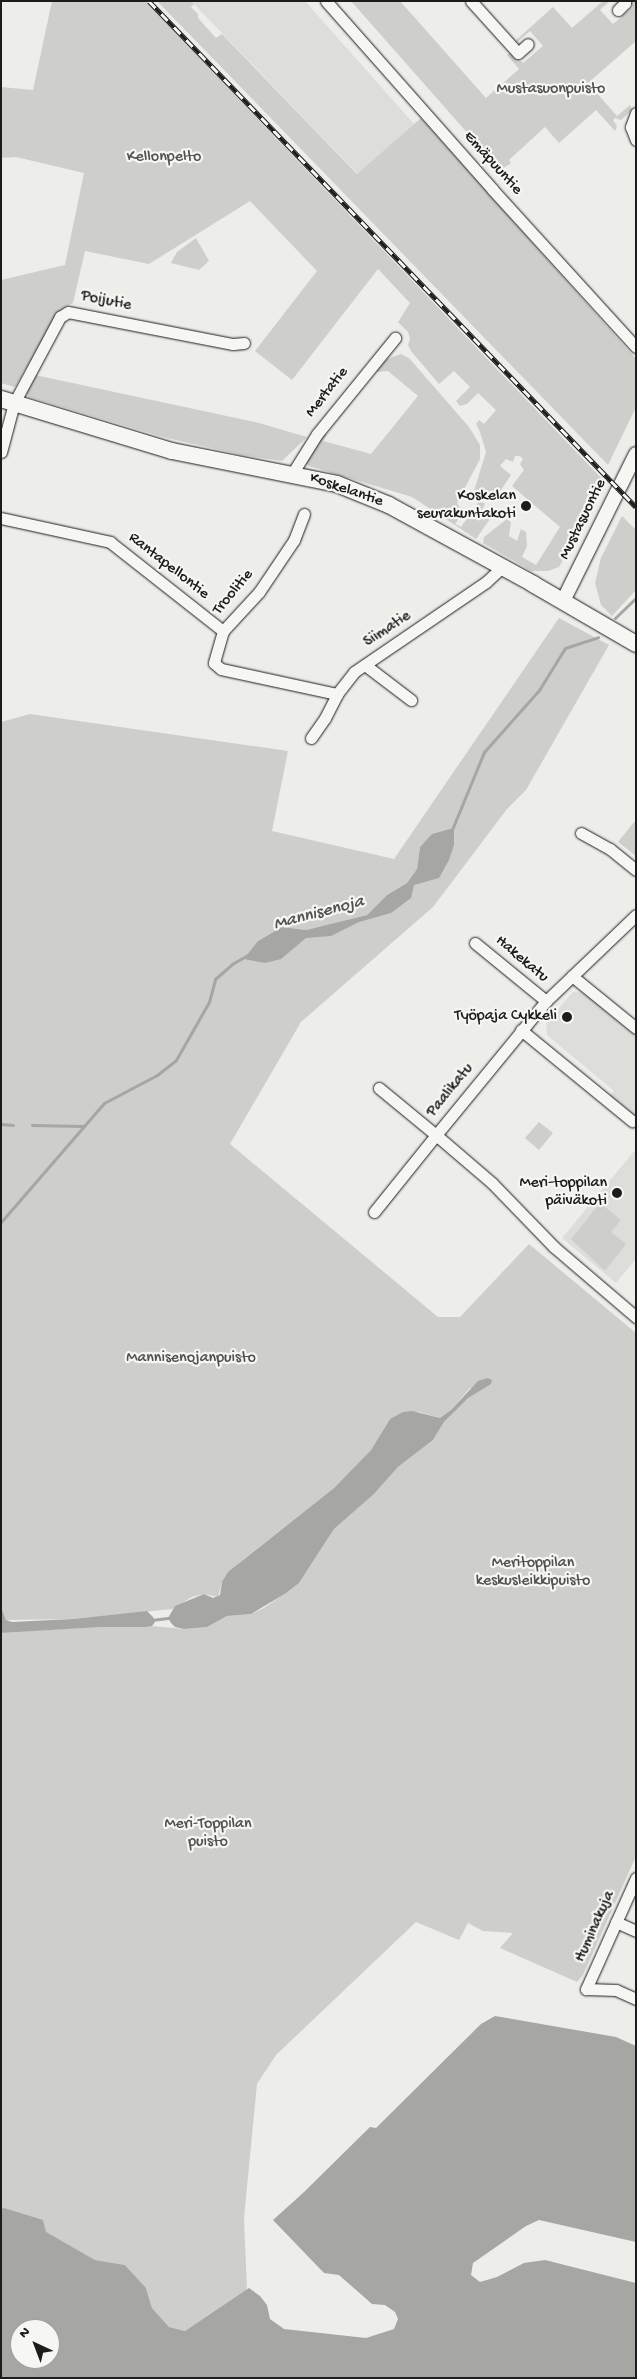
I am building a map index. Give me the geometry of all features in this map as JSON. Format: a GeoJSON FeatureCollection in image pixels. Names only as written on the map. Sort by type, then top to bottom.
{"type":"FeatureCollection","features":[{"type":"Feature","properties":{"kind":"main road","name":"Koskelantie"},"geometry":{"type":"LineString","coordinates":[[7,401],[172,451],[337,484],[389,505],[563,601],[636,644]]}},
{"type":"Feature","properties":{"kind":"street","name":"Emäpuuntie"},"geometry":{"type":"LineString","coordinates":[[326,1],[493,190],[636,347]]}},
{"type":"Feature","properties":{"kind":"street"},"geometry":{"type":"LineString","coordinates":[[471,1],[518,53],[528,44]]}},
{"type":"Feature","properties":{"kind":"street"},"geometry":{"type":"LineString","coordinates":[[636,114],[631,127],[636,140]]}},
{"type":"Feature","properties":{"kind":"street","name":"Poijutie"},"geometry":{"type":"LineString","coordinates":[[1,452],[7,401],[60,317],[68,312],[233,344],[244,343]]}},
{"type":"Feature","properties":{"kind":"street","name":"Mertatie"},"geometry":{"type":"LineString","coordinates":[[292,474],[317,434],[395,338]]}},
{"type":"Feature","properties":{"kind":"street","name":"Mustasuontie"},"geometry":{"type":"LineString","coordinates":[[563,601],[636,454]]}},
{"type":"Feature","properties":{"kind":"street","name":"Troolitie"},"geometry":{"type":"LineString","coordinates":[[304,514],[294,540],[259,592],[223,631],[214,662],[220,668],[337,694]]}},
{"type":"Feature","properties":{"kind":"street","name":"Rantapellontie"},"geometry":{"type":"LineString","coordinates":[[1,518],[110,542],[223,631]]}},
{"type":"Feature","properties":{"kind":"street","name":"Siimatie"},"geometry":{"type":"LineString","coordinates":[[311,738],[325,718],[337,694],[354,672],[486,582],[502,567]]}},
{"type":"Feature","properties":{"kind":"street"},"geometry":{"type":"LineString","coordinates":[[365,665],[412,700]]}},
{"type":"Feature","properties":{"kind":"street"},"geometry":{"type":"LineString","coordinates":[[581,833],[610,849],[636,870]]}},
{"type":"Feature","properties":{"kind":"street","name":"Paalikatu"},"geometry":{"type":"LineString","coordinates":[[636,915],[546,1001],[436,1135],[492,1182],[554,1246],[636,1317]]}},
{"type":"Feature","properties":{"kind":"street","name":"Hakekatu"},"geometry":{"type":"LineString","coordinates":[[475,943],[546,1001]]}},
{"type":"Feature","properties":{"kind":"street"},"geometry":{"type":"LineString","coordinates":[[572,976],[636,1028]]}},
{"type":"Feature","properties":{"kind":"street"},"geometry":{"type":"LineString","coordinates":[[521,1030],[632,1121]]}},
{"type":"Feature","properties":{"kind":"street"},"geometry":{"type":"LineString","coordinates":[[374,1212],[436,1135],[379,1088]]}},
{"type":"Feature","properties":{"kind":"street","name":"Huminakuja"},"geometry":{"type":"LineString","coordinates":[[636,1878],[586,1989],[616,1990],[636,1999]]}},
{"type":"Feature","properties":{"kind":"street"},"geometry":{"type":"LineString","coordinates":[[616,1922],[636,1931]]}},
{"type":"Feature","properties":{"kind":"shaded area"},"geometry":{"type":"Polygon","coordinates":[[[191,1],[305,1],[414,124],[358,174],[191,1]]]}},
{"type":"Feature","properties":{"kind":"shaded area"},"geometry":{"type":"Polygon","coordinates":[[[454,828],[454,845],[449,860],[439,878],[414,885],[411,898],[391,913],[359,922],[331,936],[306,938],[281,959],[265,963],[244,959],[258,941],[282,927],[306,930],[367,915],[387,895],[407,883],[417,869],[420,847],[432,834],[454,828]]]}},
{"type":"Feature","properties":{"kind":"shaded area"},"geometry":{"type":"Polygon","coordinates":[[[573,992],[585,993],[636,1035],[636,1118],[609,1096],[614,1091],[547,1035],[546,1023],[573,992]]]}},
{"type":"Feature","properties":{"kind":"shaded area","name":"Meri-toppilan päiväkoti"},"geometry":{"type":"Polygon","coordinates":[[[636,1149],[636,1259],[616,1283],[562,1238],[636,1149]]]}},
{"type":"Feature","properties":{"kind":"shaded area"},"geometry":{"type":"Polygon","coordinates":[[[488,1378],[492,1380],[491,1384],[468,1398],[444,1422],[433,1440],[398,1467],[374,1494],[334,1529],[299,1583],[251,1614],[227,1616],[207,1627],[184,1629],[175,1627],[171,1623],[168,1618],[175,1606],[204,1594],[213,1598],[220,1595],[222,1582],[228,1572],[334,1488],[371,1450],[390,1419],[403,1412],[412,1411],[440,1418],[451,1410],[478,1381],[488,1378]]]}},
{"type":"Feature","properties":{"kind":"shaded area"},"geometry":{"type":"Polygon","coordinates":[[[1,1607],[6,1620],[12,1622],[73,1619],[147,1611],[155,1622],[152,1626],[145,1627],[100,1627],[1,1633],[1,1607]]]}},
{"type":"Feature","properties":{"kind":"shaded area"},"geometry":{"type":"Polygon","coordinates":[[[495,2016],[616,2037],[636,2046],[636,2242],[539,2220],[526,2226],[473,2263],[471,2275],[480,2282],[497,2277],[524,2263],[545,2260],[636,2283],[636,2378],[1,2378],[1,2209],[4,2208],[43,2220],[46,2232],[95,2260],[125,2265],[146,2288],[152,2308],[169,2327],[185,2331],[249,2288],[260,2296],[267,2305],[270,2319],[284,2329],[366,2338],[394,2329],[398,2319],[395,2312],[385,2305],[372,2304],[339,2275],[324,2273],[273,2220],[370,2127],[376,2128],[481,2024],[495,2016]]]}},
{"type":"Feature","properties":{"kind":"green space","name":"Kellonpelto"},"geometry":{"type":"Polygon","coordinates":[[[52,1],[145,1],[604,481],[559,567],[548,571],[531,571],[483,543],[484,537],[507,519],[511,522],[509,536],[517,541],[521,529],[526,532],[527,546],[522,557],[536,565],[560,527],[512,486],[524,470],[520,464],[523,459],[520,456],[515,456],[513,462],[506,459],[500,466],[511,475],[493,502],[474,491],[486,452],[476,424],[479,420],[484,424],[496,410],[478,393],[467,404],[460,406],[456,401],[470,387],[454,371],[439,384],[411,351],[408,345],[410,339],[408,332],[398,322],[410,303],[378,269],[292,380],[255,351],[317,271],[250,201],[149,264],[85,251],[73,303],[60,310],[15,387],[1,383],[1,280],[65,265],[84,173],[16,157],[1,158],[1,87],[33,90],[52,1]]]}},
{"type":"Feature","properties":{"kind":"green space"},"geometry":{"type":"Polygon","coordinates":[[[157,1],[191,1],[194,4],[191,7],[198,14],[198,18],[216,38],[222,34],[357,174],[421,118],[636,359],[636,407],[608,465],[157,1]]]}},
{"type":"Feature","properties":{"kind":"green space","name":"Mustasuonpuisto"},"geometry":{"type":"Polygon","coordinates":[[[351,1],[400,1],[486,98],[519,69],[507,55],[511,52],[523,63],[543,46],[530,31],[516,43],[514,42],[553,7],[572,28],[603,1],[610,1],[600,10],[613,24],[633,7],[628,1],[636,1],[636,41],[588,83],[617,116],[630,105],[632,110],[621,120],[615,118],[613,120],[617,126],[615,131],[596,110],[559,143],[545,127],[509,160],[511,163],[500,170],[351,1]]]}},
{"type":"Feature","properties":{"kind":"green space"},"geometry":{"type":"Polygon","coordinates":[[[196,238],[209,261],[199,270],[171,263],[177,252],[196,238]]]}},
{"type":"Feature","properties":{"kind":"green space"},"geometry":{"type":"Polygon","coordinates":[[[401,354],[409,358],[469,427],[480,445],[480,459],[457,503],[463,513],[455,524],[461,527],[479,501],[485,504],[482,510],[485,512],[488,508],[494,513],[476,539],[412,497],[309,466],[304,462],[324,433],[327,435],[323,441],[371,454],[418,396],[388,371],[377,372],[374,367],[382,361],[401,354]]]}},
{"type":"Feature","properties":{"kind":"green space"},"geometry":{"type":"Polygon","coordinates":[[[35,375],[259,423],[307,437],[282,461],[242,455],[163,437],[29,397],[25,391],[35,375]]]}},
{"type":"Feature","properties":{"kind":"green space"},"geometry":{"type":"Polygon","coordinates":[[[622,516],[636,530],[636,590],[612,616],[601,605],[595,583],[601,558],[622,516]]]}},
{"type":"Feature","properties":{"kind":"green space"},"geometry":{"type":"Polygon","coordinates":[[[559,618],[609,645],[526,790],[507,809],[433,907],[301,1022],[230,1144],[438,1317],[460,1317],[529,1244],[636,1333],[636,1856],[583,1975],[577,1982],[500,1948],[513,1933],[483,1931],[468,1923],[459,1940],[416,1922],[276,2055],[257,2084],[244,2218],[247,2290],[185,2331],[169,2327],[152,2308],[146,2288],[125,2265],[95,2260],[1,2209],[1,1633],[110,1626],[152,1626],[184,1629],[207,1627],[227,1616],[251,1614],[264,1608],[299,1583],[334,1529],[374,1494],[398,1467],[433,1440],[444,1422],[468,1397],[479,1390],[470,1388],[451,1410],[440,1418],[419,1412],[390,1419],[371,1450],[334,1488],[239,1563],[222,1582],[218,1597],[204,1594],[192,1597],[172,1609],[73,1619],[6,1620],[1,1607],[1,722],[30,714],[288,751],[272,831],[394,859],[559,618]],[[453,829],[432,835],[420,847],[417,869],[407,883],[387,895],[367,915],[306,930],[282,927],[258,941],[332,929],[393,908],[453,829]]]}},
{"type":"Feature","properties":{"kind":"green space"},"geometry":{"type":"Polygon","coordinates":[[[634,822],[636,824],[636,856],[618,842],[634,822]]]}},
{"type":"Feature","properties":{"kind":"green space"},"geometry":{"type":"Polygon","coordinates":[[[539,1122],[553,1133],[539,1150],[525,1138],[539,1122]]]}},
{"type":"Feature","properties":{"kind":"green space"},"geometry":{"type":"Polygon","coordinates":[[[600,1203],[621,1220],[611,1232],[626,1244],[605,1271],[571,1239],[600,1203]]]}},
{"type":"Feature","properties":{"kind":"waterway"},"geometry":{"type":"LineString","coordinates":[[615,618],[636,598]]}},
{"type":"Feature","properties":{"kind":"waterway","name":"Mannisenoja"},"geometry":{"type":"LineString","coordinates":[[451,832],[484,752],[539,690],[565,648],[598,637]]}},
{"type":"Feature","properties":{"kind":"waterway","name":"Mannisenoja"},"geometry":{"type":"LineString","coordinates":[[1,1222],[104,1103],[157,1075],[176,1060],[209,1002],[215,979],[232,964],[251,953]]}},
{"type":"Feature","properties":{"kind":"waterway"},"geometry":{"type":"LineString","coordinates":[[1,1124],[13,1125]]}},
{"type":"Feature","properties":{"kind":"waterway"},"geometry":{"type":"LineString","coordinates":[[32,1125],[82,1126]]}},
{"type":"Feature","properties":{"kind":"waterway"},"geometry":{"type":"LineString","coordinates":[[151,1620],[168,1618]]}},
{"type":"Feature","properties":{"kind":"railway"},"geometry":{"type":"LineString","coordinates":[[149,1],[636,507]]}},
{"type":"Feature","properties":{"kind":"place","name":"Koskelan seurakuntakoti"},"geometry":{"type":"Point","coordinates":[526,506]}},
{"type":"Feature","properties":{"kind":"place","name":"Työpaja Cykkeli"},"geometry":{"type":"Point","coordinates":[567,1017]}},
{"type":"Feature","properties":{"kind":"place","name":"Meri-toppilan päiväkoti"},"geometry":{"type":"Point","coordinates":[617,1193]}},
{"type":"Feature","properties":{"kind":"park label","name":"Mannisenojanpuisto"},"geometry":{"type":"Point","coordinates":[191,1359]}},
{"type":"Feature","properties":{"kind":"park label","name":"Meritoppilan keskusleikkipuisto"},"geometry":{"type":"Point","coordinates":[533,1573]}},
{"type":"Feature","properties":{"kind":"park label","name":"Meri-Toppilan puisto"},"geometry":{"type":"Point","coordinates":[208,1834]}}]}
